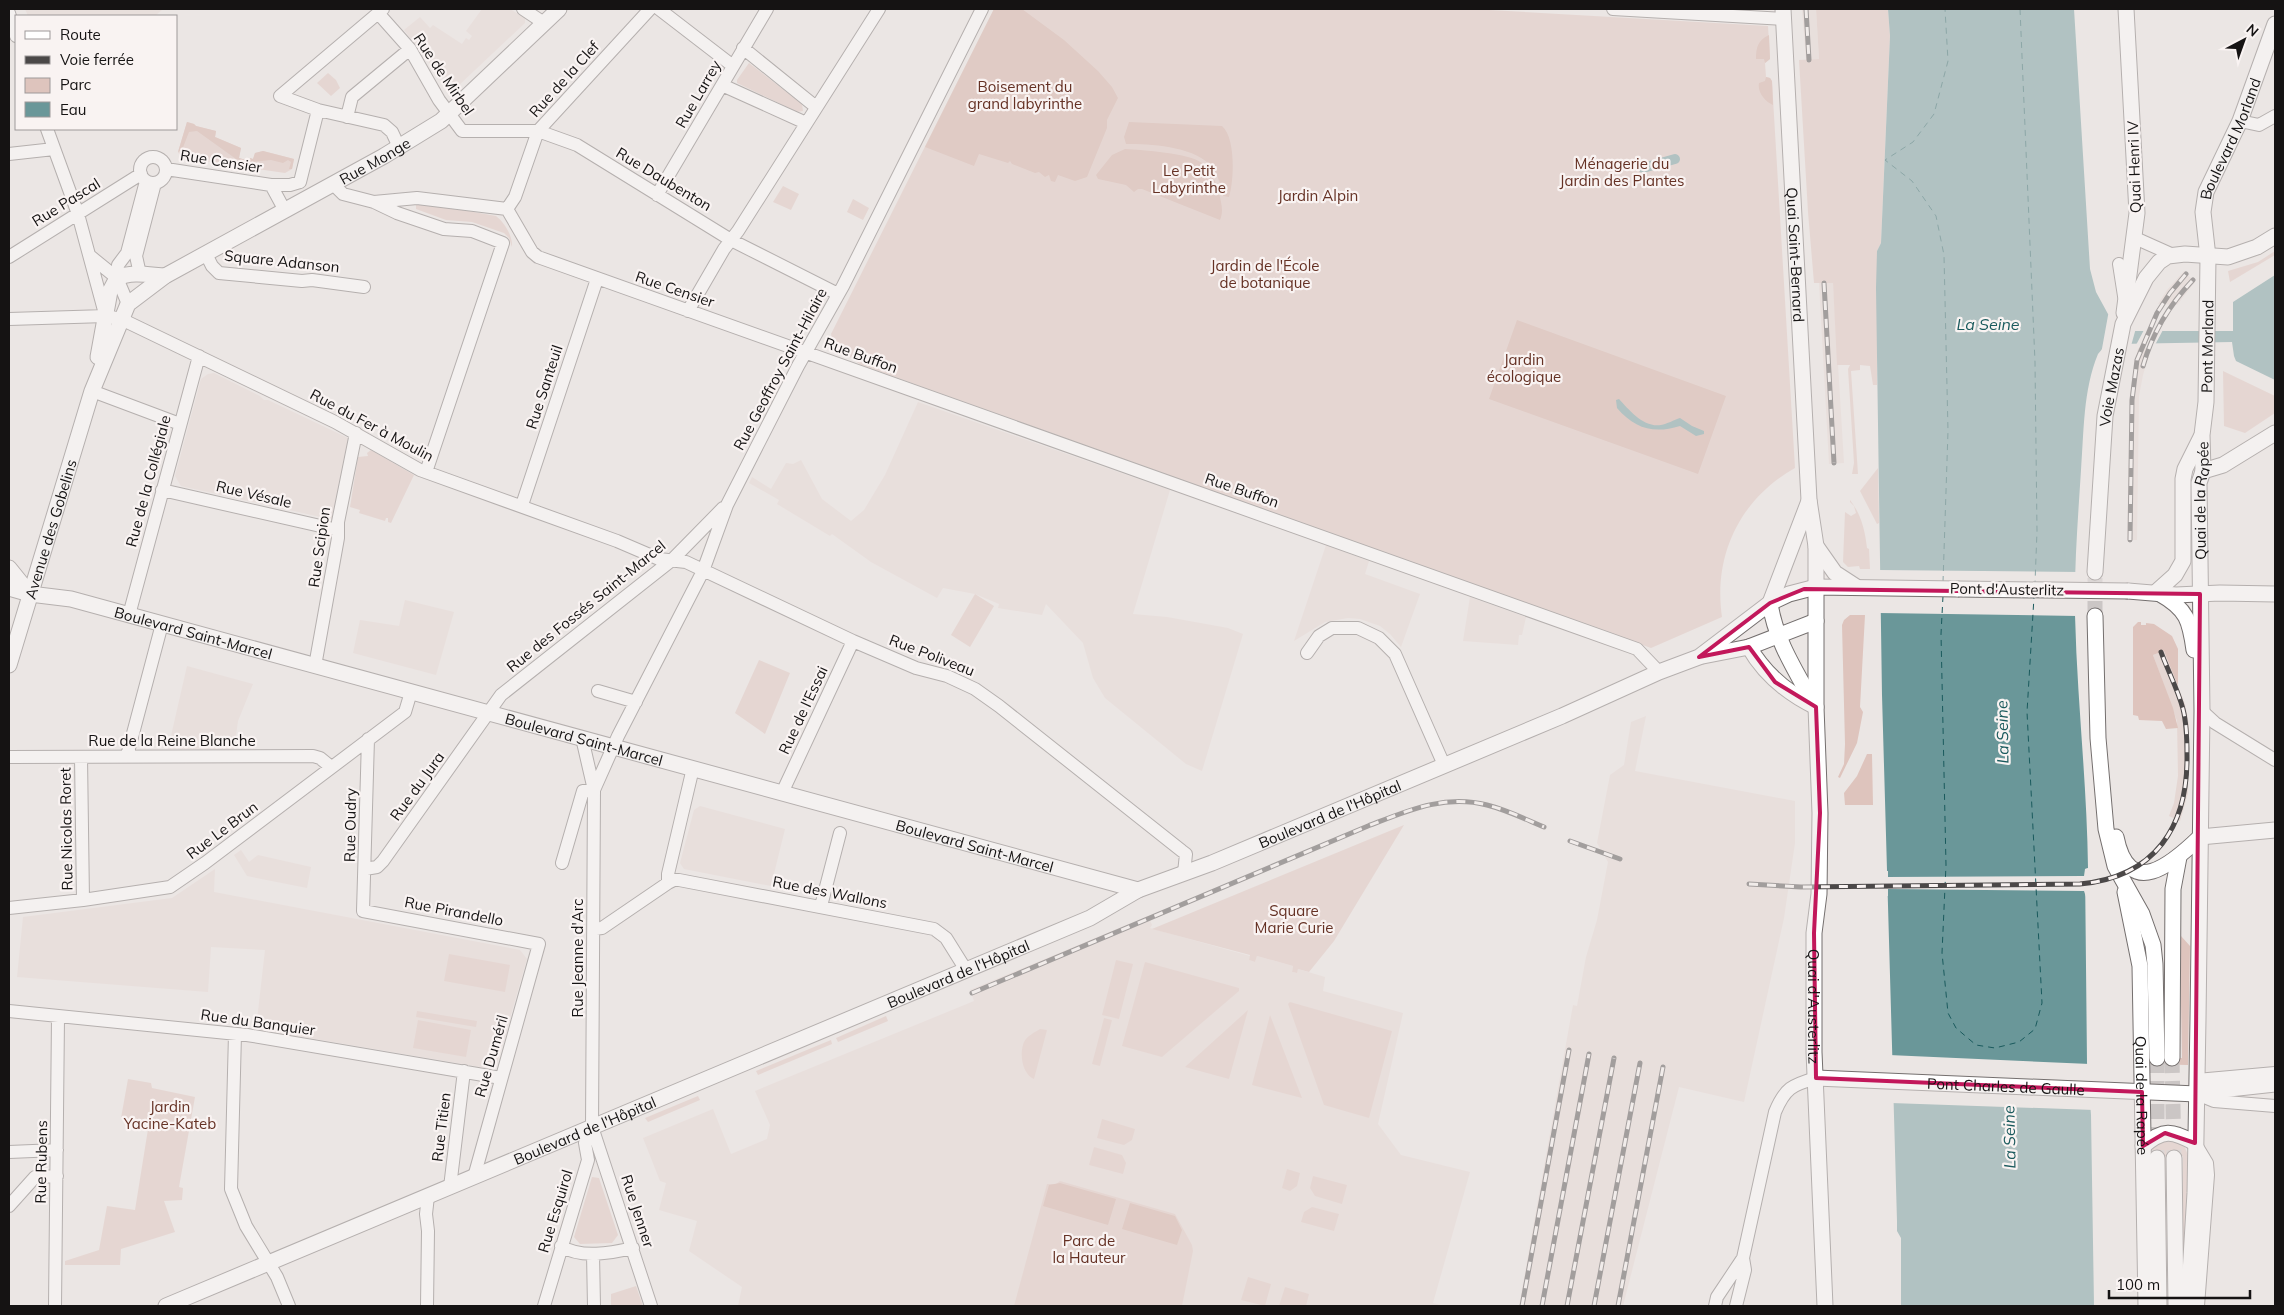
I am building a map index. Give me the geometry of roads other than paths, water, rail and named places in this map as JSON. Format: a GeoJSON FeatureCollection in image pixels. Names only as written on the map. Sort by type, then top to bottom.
{"type":"FeatureCollection","features":[{"type":"Feature","properties":{"kind":"main road","name":"Rue Monge"},"geometry":{"type":"LineString","coordinates":[[128,304],[165,276],[400,146],[449,113],[559,9]]}},
{"type":"Feature","properties":{"kind":"main road","name":"Quai Henri IV"},"geometry":{"type":"LineString","coordinates":[[2126,9],[2136,200],[2130,301]]}},
{"type":"Feature","properties":{"kind":"main road","name":"Quai Saint-Bernard"},"geometry":{"type":"LineString","coordinates":[[1783,14],[1809,500],[1816,546],[1816,621]]}},
{"type":"Feature","properties":{"kind":"main road","name":"Boulevard Morland"},"geometry":{"type":"LineString","coordinates":[[2208,257],[2203,212],[2206,192],[2240,121],[2275,24]]}},
{"type":"Feature","properties":{"kind":"main road"},"geometry":{"type":"LineString","coordinates":[[2173,255],[2228,257],[2242,253],[2275,236]]}},
{"type":"Feature","properties":{"kind":"main road","name":"Voie Mazas"},"geometry":{"type":"LineString","coordinates":[[2095,572],[2105,416],[2118,344],[2130,301],[2152,269],[2159,262],[2173,255]]}},
{"type":"Feature","properties":{"kind":"main road","name":"Pont Morland"},"geometry":{"type":"LineString","coordinates":[[2202,436],[2206,402],[2208,257]]}},
{"type":"Feature","properties":{"kind":"main road"},"geometry":{"type":"LineString","coordinates":[[117,278],[124,275],[140,274],[165,276]]}},
{"type":"Feature","properties":{"kind":"main road","name":"Avenue des Gobelins"},"geometry":{"type":"LineString","coordinates":[[92,391],[110,292],[117,278]]}},
{"type":"Feature","properties":{"kind":"main road","name":"Avenue des Gobelins"},"geometry":{"type":"LineString","coordinates":[[9,666],[92,391],[128,304]]}},
{"type":"Feature","properties":{"kind":"main road"},"geometry":{"type":"LineString","coordinates":[[2203,470],[2223,465],[2275,432]]}},
{"type":"Feature","properties":{"kind":"main road","name":"Quai de la Rapée"},"geometry":{"type":"LineString","coordinates":[[2188,1306],[2197,1087],[2202,711],[2193,594],[2198,483],[2203,470],[2202,436]]}},
{"type":"Feature","properties":{"kind":"main road","name":"Quai de la Rapée"},"geometry":{"type":"LineString","coordinates":[[2202,436],[2185,469],[2183,479],[2183,561],[2175,575],[2156,592],[2182,610],[2189,622],[2202,711]]}},
{"type":"Feature","properties":{"kind":"main road","name":"Quai Saint-Bernard"},"geometry":{"type":"LineString","coordinates":[[1770,603],[1809,500]]}},
{"type":"Feature","properties":{"kind":"main road"},"geometry":{"type":"LineString","coordinates":[[1816,546],[1835,574],[1859,588]]}},
{"type":"Feature","properties":{"kind":"main road"},"geometry":{"type":"LineString","coordinates":[[9,568],[30,594]]}},
{"type":"Feature","properties":{"kind":"main road","name":"Boulevard de l'Hôpital"},"geometry":{"type":"LineString","coordinates":[[166,1306],[1090,918],[1138,890],[1562,716],[1659,672],[1699,657],[1770,603],[1789,594],[1816,587]]}},
{"type":"Feature","properties":{"kind":"main road","name":"Pont d'Austerlitz"},"geometry":{"type":"LineString","coordinates":[[1816,587],[2275,594]]}},
{"type":"Feature","properties":{"kind":"main road","name":"Boulevard Saint-Marcel"},"geometry":{"type":"LineString","coordinates":[[9,588],[30,594],[71,599],[1138,890]]}},
{"type":"Feature","properties":{"kind":"main road"},"geometry":{"type":"LineString","coordinates":[[1770,603],[1784,648],[1816,707]]}},
{"type":"Feature","properties":{"kind":"main road"},"geometry":{"type":"LineString","coordinates":[[2094,616],[2098,738],[2107,764],[2110,805],[2117,843],[2126,862],[2136,871],[2151,872],[2179,856],[2200,837],[2275,830]]}},
{"type":"Feature","properties":{"kind":"main road"},"geometry":{"type":"LineString","coordinates":[[1699,657],[1749,647],[1816,621]]}},
{"type":"Feature","properties":{"kind":"main road","name":"Quai d'Austerlitz"},"geometry":{"type":"LineString","coordinates":[[1816,621],[1816,707],[1820,813],[1819,894],[1814,933],[1816,1078],[1825,1306]]}},
{"type":"Feature","properties":{"kind":"main road"},"geometry":{"type":"LineString","coordinates":[[1749,647],[1775,682],[1816,707]]}},
{"type":"Feature","properties":{"kind":"main road","name":"Quai de la Rapée"},"geometry":{"type":"LineString","coordinates":[[2098,738],[2106,829],[2111,853],[2125,886],[2142,914],[2153,945],[2156,1058]]}},
{"type":"Feature","properties":{"kind":"main road","name":"Quai de la Rapée"},"geometry":{"type":"LineString","coordinates":[[2172,1058],[2173,889],[2179,856]]}},
{"type":"Feature","properties":{"kind":"main road","name":"Quai de la Rapée"},"geometry":{"type":"LineString","coordinates":[[2125,886],[2140,966],[2135,1092],[2143,1146],[2146,1306]]}},
{"type":"Feature","properties":{"kind":"main road","name":"Pont Charles de Gaulle"},"geometry":{"type":"LineString","coordinates":[[1816,1078],[2135,1092],[2197,1087],[2220,1090],[2275,1084]]}},
{"type":"Feature","properties":{"kind":"main road"},"geometry":{"type":"LineString","coordinates":[[2143,1146],[2155,1135],[2165,1133],[2180,1136],[2195,1143]]}},
{"type":"Feature","properties":{"kind":"main road","name":"Quai de la Rapée"},"geometry":{"type":"LineString","coordinates":[[2157,1158],[2158,1306]]}},
{"type":"Feature","properties":{"kind":"main road","name":"Quai de la Rapée"},"geometry":{"type":"LineString","coordinates":[[2174,1158],[2176,1306]]}},
{"type":"Feature","properties":{"kind":"street"},"geometry":{"type":"LineString","coordinates":[[522,9],[544,23]]}},
{"type":"Feature","properties":{"kind":"street","name":"Rue de la Clef"},"geometry":{"type":"LineString","coordinates":[[507,209],[516,197],[538,131],[650,9]]}},
{"type":"Feature","properties":{"kind":"street"},"geometry":{"type":"LineString","coordinates":[[659,9],[733,66]]}},
{"type":"Feature","properties":{"kind":"street","name":"Rue Larrey"},"geometry":{"type":"LineString","coordinates":[[657,195],[767,9]]}},
{"type":"Feature","properties":{"kind":"street"},"geometry":{"type":"LineString","coordinates":[[688,311],[731,240],[879,9]]}},
{"type":"Feature","properties":{"kind":"street","name":"Rue Geoffroy Saint-Hilaire"},"geometry":{"type":"LineString","coordinates":[[613,747],[704,571],[726,505],[838,294],[982,9]]}},
{"type":"Feature","properties":{"kind":"street"},"geometry":{"type":"LineString","coordinates":[[1613,9],[1783,14]]}},
{"type":"Feature","properties":{"kind":"street"},"geometry":{"type":"LineString","coordinates":[[381,11],[280,96],[318,110],[387,127],[400,146]]}},
{"type":"Feature","properties":{"kind":"street","name":"Rue de Mirbel"},"geometry":{"type":"LineString","coordinates":[[381,11],[410,49],[462,131]]}},
{"type":"Feature","properties":{"kind":"street"},"geometry":{"type":"LineString","coordinates":[[9,13],[15,33]]}},
{"type":"Feature","properties":{"kind":"street"},"geometry":{"type":"LineString","coordinates":[[744,48],[816,107]]}},
{"type":"Feature","properties":{"kind":"street"},"geometry":{"type":"LineString","coordinates":[[347,116],[352,97],[410,49]]}},
{"type":"Feature","properties":{"kind":"street"},"geometry":{"type":"LineString","coordinates":[[722,85],[806,123]]}},
{"type":"Feature","properties":{"kind":"street"},"geometry":{"type":"LineString","coordinates":[[308,197],[295,184],[318,110]]}},
{"type":"Feature","properties":{"kind":"street"},"geometry":{"type":"LineString","coordinates":[[2240,121],[2260,125],[2275,116]]}},
{"type":"Feature","properties":{"kind":"street"},"geometry":{"type":"LineString","coordinates":[[47,130],[78,214],[106,316]]}},
{"type":"Feature","properties":{"kind":"street","name":"Rue Daubenton"},"geometry":{"type":"LineString","coordinates":[[462,131],[538,131],[577,145],[731,240],[838,294]]}},
{"type":"Feature","properties":{"kind":"street"},"geometry":{"type":"LineString","coordinates":[[9,154],[54,149]]}},
{"type":"Feature","properties":{"kind":"street"},"geometry":{"type":"LineString","coordinates":[[140,274],[136,256],[147,179],[142,164],[150,158],[161,160],[166,169],[165,176],[147,179]]}},
{"type":"Feature","properties":{"kind":"street","name":"Rue Censier"},"geometry":{"type":"LineString","coordinates":[[166,169],[274,190],[295,184]]}},
{"type":"Feature","properties":{"kind":"street"},"geometry":{"type":"LineString","coordinates":[[128,304],[117,278],[118,265],[127,254],[147,179]]}},
{"type":"Feature","properties":{"kind":"street","name":"Rue Pascal"},"geometry":{"type":"LineString","coordinates":[[9,257],[78,214],[147,179]]}},
{"type":"Feature","properties":{"kind":"street"},"geometry":{"type":"LineString","coordinates":[[333,184],[343,194],[374,202],[397,213],[444,229],[472,231],[502,241],[426,472]]}},
{"type":"Feature","properties":{"kind":"street"},"geometry":{"type":"LineString","coordinates":[[274,190],[284,209]]}},
{"type":"Feature","properties":{"kind":"street"},"geometry":{"type":"LineString","coordinates":[[374,202],[417,198],[507,209]]}},
{"type":"Feature","properties":{"kind":"street","name":"Rue Censier"},"geometry":{"type":"LineString","coordinates":[[507,209],[533,254],[597,279],[806,353]]}},
{"type":"Feature","properties":{"kind":"street"},"geometry":{"type":"LineString","coordinates":[[2135,238],[2173,255]]}},
{"type":"Feature","properties":{"kind":"street","name":"Square Adanson"},"geometry":{"type":"LineString","coordinates":[[206,254],[212,266],[220,273],[302,281],[312,280],[364,287]]}},
{"type":"Feature","properties":{"kind":"street"},"geometry":{"type":"LineString","coordinates":[[90,256],[117,278]]}},
{"type":"Feature","properties":{"kind":"street"},"geometry":{"type":"LineString","coordinates":[[2119,264],[2130,301]]}},
{"type":"Feature","properties":{"kind":"street","name":"Rue Santeuil"},"geometry":{"type":"LineString","coordinates":[[522,505],[597,279]]}},
{"type":"Feature","properties":{"kind":"street","name":"Rue du Fer à Moulin"},"geometry":{"type":"LineString","coordinates":[[9,319],[106,316],[121,319],[356,433],[406,463],[426,472],[522,505],[659,559],[672,560]]}},
{"type":"Feature","properties":{"kind":"street","name":"Rue Buffon"},"geometry":{"type":"LineString","coordinates":[[806,353],[1637,649],[1659,672]]}},
{"type":"Feature","properties":{"kind":"street","name":"Rue de la Collégiale"},"geometry":{"type":"LineString","coordinates":[[129,615],[199,356]]}},
{"type":"Feature","properties":{"kind":"street"},"geometry":{"type":"LineString","coordinates":[[92,391],[180,424]]}},
{"type":"Feature","properties":{"kind":"street","name":"Rue Scipion"},"geometry":{"type":"LineString","coordinates":[[316,666],[356,433]]}},
{"type":"Feature","properties":{"kind":"street","name":"Rue Vésale"},"geometry":{"type":"LineString","coordinates":[[162,490],[338,530]]}},
{"type":"Feature","properties":{"kind":"street","name":"Rue des Fossés Saint-Marcel"},"geometry":{"type":"LineString","coordinates":[[488,712],[501,695],[672,560],[726,505]]}},
{"type":"Feature","properties":{"kind":"street","name":"Rue Poliveau"},"geometry":{"type":"LineString","coordinates":[[672,560],[686,562],[853,641],[916,668],[947,676],[975,689],[1186,854],[1184,872]]}},
{"type":"Feature","properties":{"kind":"street"},"geometry":{"type":"LineString","coordinates":[[127,756],[162,624]]}},
{"type":"Feature","properties":{"kind":"street"},"geometry":{"type":"LineString","coordinates":[[1307,653],[1319,636],[1332,628],[1358,628],[1379,638],[1395,654],[1444,765]]}},
{"type":"Feature","properties":{"kind":"street","name":"Rue de l'Essai"},"geometry":{"type":"LineString","coordinates":[[782,793],[853,641]]}},
{"type":"Feature","properties":{"kind":"street","name":"Rue Le Brun"},"geometry":{"type":"LineString","coordinates":[[9,908],[83,900],[170,887],[205,863],[405,712],[410,692]]}},
{"type":"Feature","properties":{"kind":"street"},"geometry":{"type":"LineString","coordinates":[[598,692],[636,702]]}},
{"type":"Feature","properties":{"kind":"street"},"geometry":{"type":"LineString","coordinates":[[2202,711],[2215,723],[2275,760]]}},
{"type":"Feature","properties":{"kind":"street","name":"Rue du Jura"},"geometry":{"type":"LineString","coordinates":[[365,869],[377,867],[383,861],[488,712]]}},
{"type":"Feature","properties":{"kind":"street","name":"Rue Jeanne d'Arc"},"geometry":{"type":"LineString","coordinates":[[582,738],[594,790],[592,1127]]}},
{"type":"Feature","properties":{"kind":"street","name":"Rue Oudry"},"geometry":{"type":"LineString","coordinates":[[363,911],[368,739]]}},
{"type":"Feature","properties":{"kind":"street","name":"Rue Jeanne d'Arc"},"geometry":{"type":"LineString","coordinates":[[594,790],[613,747]]}},
{"type":"Feature","properties":{"kind":"street","name":"Rue de la Reine Blanche"},"geometry":{"type":"LineString","coordinates":[[9,757],[313,756],[320,758],[331,767]]}},
{"type":"Feature","properties":{"kind":"street","name":"Rue Nicolas Roret"},"geometry":{"type":"LineString","coordinates":[[81,757],[83,900]]}},
{"type":"Feature","properties":{"kind":"street"},"geometry":{"type":"LineString","coordinates":[[594,929],[602,928],[668,883],[668,874],[693,768]]}},
{"type":"Feature","properties":{"kind":"street"},"geometry":{"type":"LineString","coordinates":[[562,863],[583,791],[594,790]]}},
{"type":"Feature","properties":{"kind":"street"},"geometry":{"type":"LineString","coordinates":[[821,906],[840,833]]}},
{"type":"Feature","properties":{"kind":"street"},"geometry":{"type":"LineString","coordinates":[[571,834],[594,837]]}},
{"type":"Feature","properties":{"kind":"street","name":"Rue des Wallons"},"geometry":{"type":"LineString","coordinates":[[668,883],[679,880],[934,929],[946,938],[966,970]]}},
{"type":"Feature","properties":{"kind":"street","name":"Rue Pirandello"},"geometry":{"type":"LineString","coordinates":[[363,911],[539,944]]}},
{"type":"Feature","properties":{"kind":"street","name":"Rue Duméril"},"geometry":{"type":"LineString","coordinates":[[474,1177],[539,944]]}},
{"type":"Feature","properties":{"kind":"street","name":"Rue du Banquier"},"geometry":{"type":"LineString","coordinates":[[9,1011],[58,1018],[235,1034],[501,1078]]}},
{"type":"Feature","properties":{"kind":"street","name":"Rue Rubens"},"geometry":{"type":"LineString","coordinates":[[56,1306],[58,1018]]}},
{"type":"Feature","properties":{"kind":"street"},"geometry":{"type":"LineString","coordinates":[[235,1034],[231,1189],[246,1226],[277,1277],[289,1306]]}},
{"type":"Feature","properties":{"kind":"street","name":"Rue Titien"},"geometry":{"type":"LineString","coordinates":[[450,1187],[464,1071]]}},
{"type":"Feature","properties":{"kind":"street"},"geometry":{"type":"LineString","coordinates":[[2197,1087],[2233,1078],[2275,1073]]}},
{"type":"Feature","properties":{"kind":"street"},"geometry":{"type":"LineString","coordinates":[[1736,1306],[1744,1270],[1743,1258],[1774,1112],[1788,1089],[1816,1078]]}},
{"type":"Feature","properties":{"kind":"street"},"geometry":{"type":"LineString","coordinates":[[2197,1087],[2214,1101],[2275,1106]]}},
{"type":"Feature","properties":{"kind":"street","name":"Rue Esquirol"},"geometry":{"type":"LineString","coordinates":[[544,1306],[588,1160],[585,1143],[592,1127]]}},
{"type":"Feature","properties":{"kind":"street","name":"Rue Jenner"},"geometry":{"type":"LineString","coordinates":[[592,1127],[651,1306]]}},
{"type":"Feature","properties":{"kind":"street"},"geometry":{"type":"LineString","coordinates":[[2195,1143],[2207,1163],[2208,1175],[2198,1306]]}},
{"type":"Feature","properties":{"kind":"street"},"geometry":{"type":"LineString","coordinates":[[9,1152],[57,1150]]}},
{"type":"Feature","properties":{"kind":"street"},"geometry":{"type":"LineString","coordinates":[[9,1206],[34,1177],[57,1176]]}},
{"type":"Feature","properties":{"kind":"street"},"geometry":{"type":"LineString","coordinates":[[428,1196],[426,1214],[428,1231],[428,1306]]}},
{"type":"Feature","properties":{"kind":"street"},"geometry":{"type":"LineString","coordinates":[[561,1246],[570,1252],[593,1254],[633,1248]]}},
{"type":"Feature","properties":{"kind":"street"},"geometry":{"type":"LineString","coordinates":[[593,1254],[594,1306]]}},
{"type":"Feature","properties":{"kind":"street"},"geometry":{"type":"LineString","coordinates":[[1715,1306],[1717,1297],[1743,1258]]}},
{"type":"Feature","properties":{"kind":"water","name":"La Seine"},"geometry":{"type":"Polygon","coordinates":[[[1888,9],[2074,9],[2090,269],[2096,292],[2108,314],[2120,323],[2135,331],[2233,331],[2233,302],[2275,275],[2275,380],[2236,361],[2232,342],[2118,344],[2103,348],[2098,354],[2089,382],[2084,426],[2075,597],[2088,868],[2085,869],[2087,1063],[2091,1115],[2094,1306],[1901,1306],[1901,1238],[1897,1231],[1882,695],[1876,288],[1877,251],[1881,243],[1890,36],[1888,9]]]}},
{"type":"Feature","properties":{"kind":"water"},"geometry":{"type":"Polygon","coordinates":[[[1619,399],[1637,417],[1649,424],[1661,425],[1680,418],[1704,431],[1704,434],[1696,436],[1680,426],[1662,430],[1638,425],[1617,408],[1616,400],[1619,399]]]}},
{"type":"Feature","properties":{"kind":"waterway"},"geometry":{"type":"LineString","coordinates":[[1643,168],[1675,159]]}},
{"type":"Feature","properties":{"kind":"tunnel"},"geometry":{"type":"LineString","coordinates":[[2095,572],[2095,616]]}},
{"type":"Feature","properties":{"kind":"tunnel"},"geometry":{"type":"LineString","coordinates":[[2157,1058],[2157,1158]]}},
{"type":"Feature","properties":{"kind":"tunnel"},"geometry":{"type":"LineString","coordinates":[[2172,1058],[2174,1158]]}},
{"type":"Feature","properties":{"kind":"railway"},"geometry":{"type":"LineString","coordinates":[[1806,9],[1809,60]]}},
{"type":"Feature","properties":{"kind":"railway"},"geometry":{"type":"LineString","coordinates":[[2130,540],[2132,400],[2137,360],[2157,313],[2170,293],[2186,274]]}},
{"type":"Feature","properties":{"kind":"railway"},"geometry":{"type":"LineString","coordinates":[[2143,366],[2151,342],[2163,320],[2193,280]]}},
{"type":"Feature","properties":{"kind":"railway"},"geometry":{"type":"LineString","coordinates":[[1824,283],[1834,463]]}},
{"type":"Feature","properties":{"kind":"railway"},"geometry":{"type":"LineString","coordinates":[[1749,884],[1801,887],[2080,884],[2106,879],[2128,871],[2147,859],[2162,844],[2173,826],[2181,805],[2186,781],[2187,744],[2183,709],[2161,652]]}},
{"type":"Feature","properties":{"kind":"railway"},"geometry":{"type":"LineString","coordinates":[[972,993],[1368,826],[1411,810],[1441,803],[1471,802],[1502,809],[1544,827]]}},
{"type":"Feature","properties":{"kind":"railway"},"geometry":{"type":"LineString","coordinates":[[1570,841],[1620,859]]}},
{"type":"Feature","properties":{"kind":"railway"},"geometry":{"type":"LineString","coordinates":[[1522,1306],[1569,1050]]}},
{"type":"Feature","properties":{"kind":"railway"},"geometry":{"type":"LineString","coordinates":[[1542,1306],[1589,1054]]}},
{"type":"Feature","properties":{"kind":"railway"},"geometry":{"type":"LineString","coordinates":[[1567,1306],[1614,1058]]}},
{"type":"Feature","properties":{"kind":"railway"},"geometry":{"type":"LineString","coordinates":[[1594,1306],[1640,1063]]}},
{"type":"Feature","properties":{"kind":"railway"},"geometry":{"type":"LineString","coordinates":[[1618,1306],[1663,1067]]}},
{"type":"Feature","properties":{"kind":"park label","name":"Boisement du grand labyrinthe"},"geometry":{"type":"Point","coordinates":[1025,94]}},
{"type":"Feature","properties":{"kind":"park label","name":"Ménagerie du Jardin des Plantes"},"geometry":{"type":"Point","coordinates":[1622,172]}},
{"type":"Feature","properties":{"kind":"park label","name":"Le Petit Labyrinthe"},"geometry":{"type":"Point","coordinates":[1189,178]}},
{"type":"Feature","properties":{"kind":"park label","name":"Jardin Alpin"},"geometry":{"type":"Point","coordinates":[1318,195]}},
{"type":"Feature","properties":{"kind":"park label","name":"Jardin de l'École de botanique"},"geometry":{"type":"Point","coordinates":[1265,274]}},
{"type":"Feature","properties":{"kind":"park label","name":"Jardin écologique"},"geometry":{"type":"Point","coordinates":[1524,368]}},
{"type":"Feature","properties":{"kind":"park label","name":"Square Marie Curie"},"geometry":{"type":"Point","coordinates":[1294,918]}},
{"type":"Feature","properties":{"kind":"park label","name":"Jardin Yacine-Kateb"},"geometry":{"type":"Point","coordinates":[170,1114]}},
{"type":"Feature","properties":{"kind":"park label","name":"Parc de la Hauteur"},"geometry":{"type":"Point","coordinates":[1089,1248]}}]}
